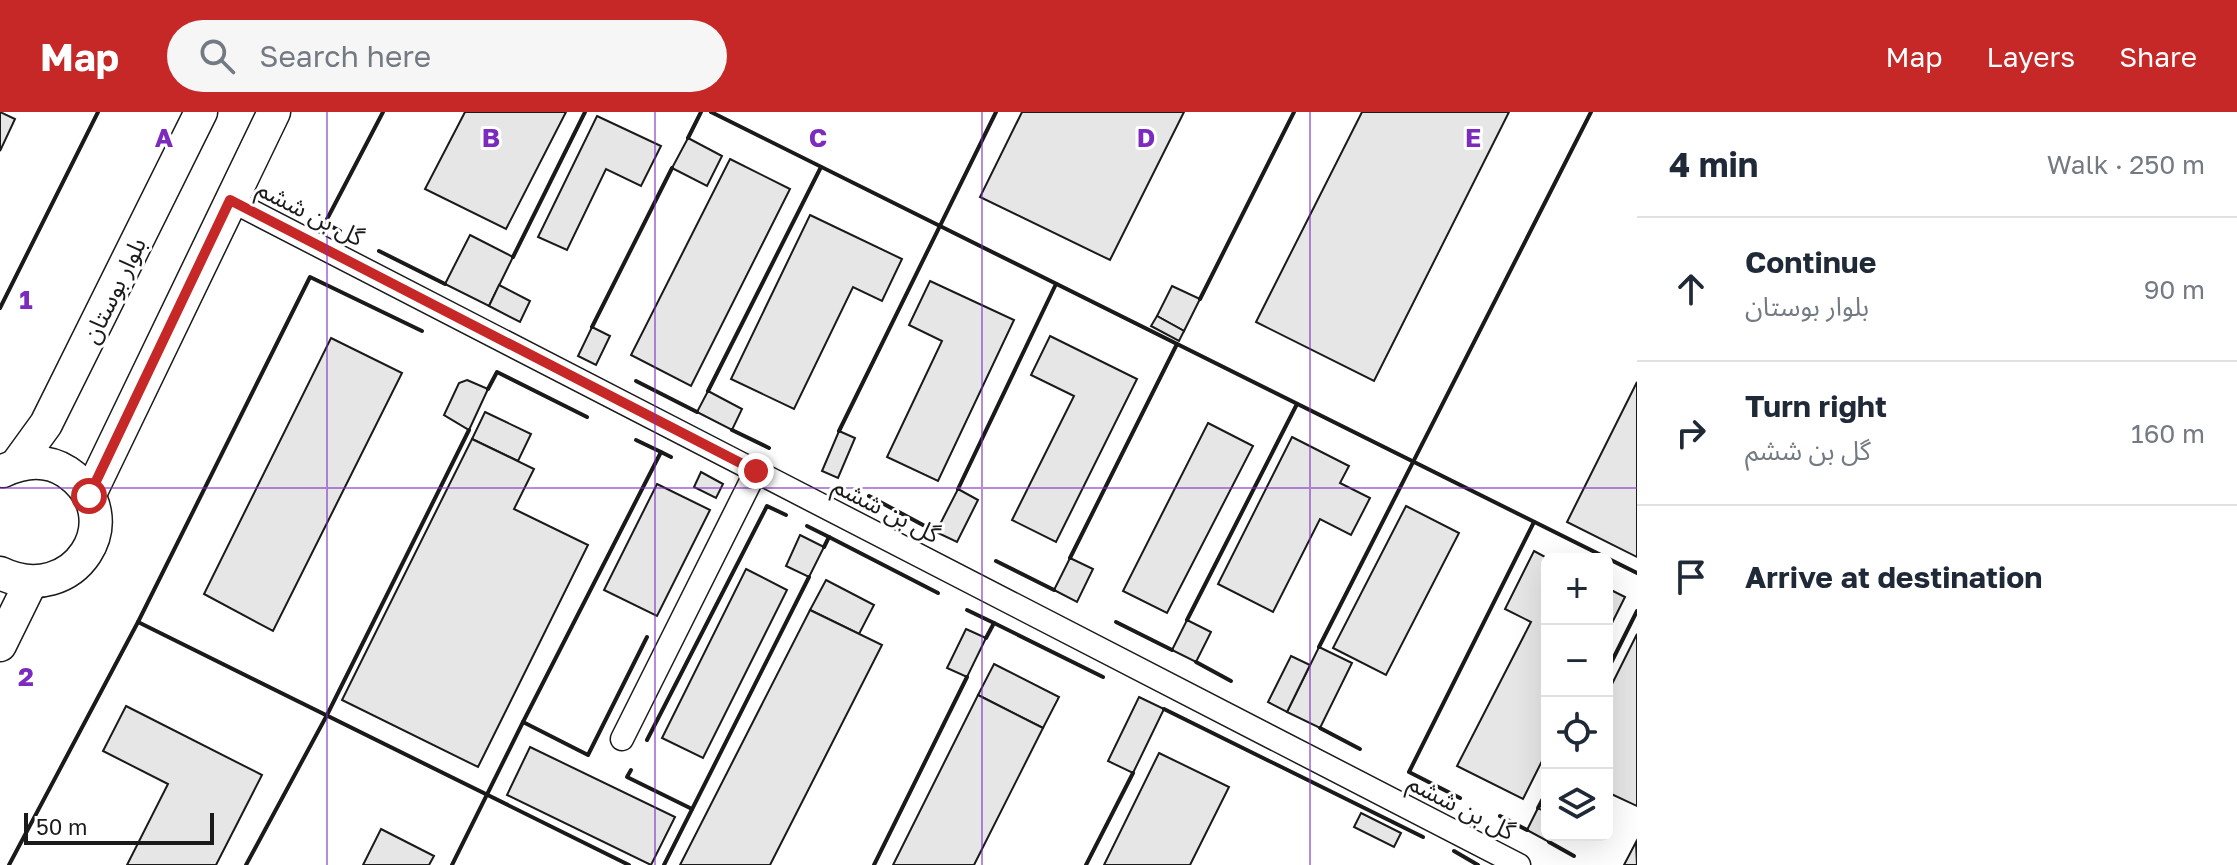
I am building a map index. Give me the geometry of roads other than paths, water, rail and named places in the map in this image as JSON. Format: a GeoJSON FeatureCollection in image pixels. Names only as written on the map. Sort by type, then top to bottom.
{"type":"FeatureCollection","features":[{"type":"Feature","properties":{"kind":"street","name":"بلوار بوستان"},"geometry":{"type":"LineString","coordinates":[[9,468],[46,424],[201,112]]}},
{"type":"Feature","properties":{"kind":"street"},"geometry":{"type":"LineString","coordinates":[[89,496],[274,112]]}},
{"type":"Feature","properties":{"kind":"street","name":"گل بن ششم"},"geometry":{"type":"LineString","coordinates":[[230,200],[1519,865]]}},
{"type":"Feature","properties":{"kind":"street"},"geometry":{"type":"LineString","coordinates":[[0,573],[30,584],[66,575],[80,564],[95,531],[89,496],[77,479],[59,467],[38,462],[9,468]]}},
{"type":"Feature","properties":{"kind":"street"},"geometry":{"type":"LineString","coordinates":[[622,739],[756,471]]}},
{"type":"Feature","properties":{"kind":"street"},"geometry":{"type":"LineString","coordinates":[[0,645],[30,584]]}}]}
